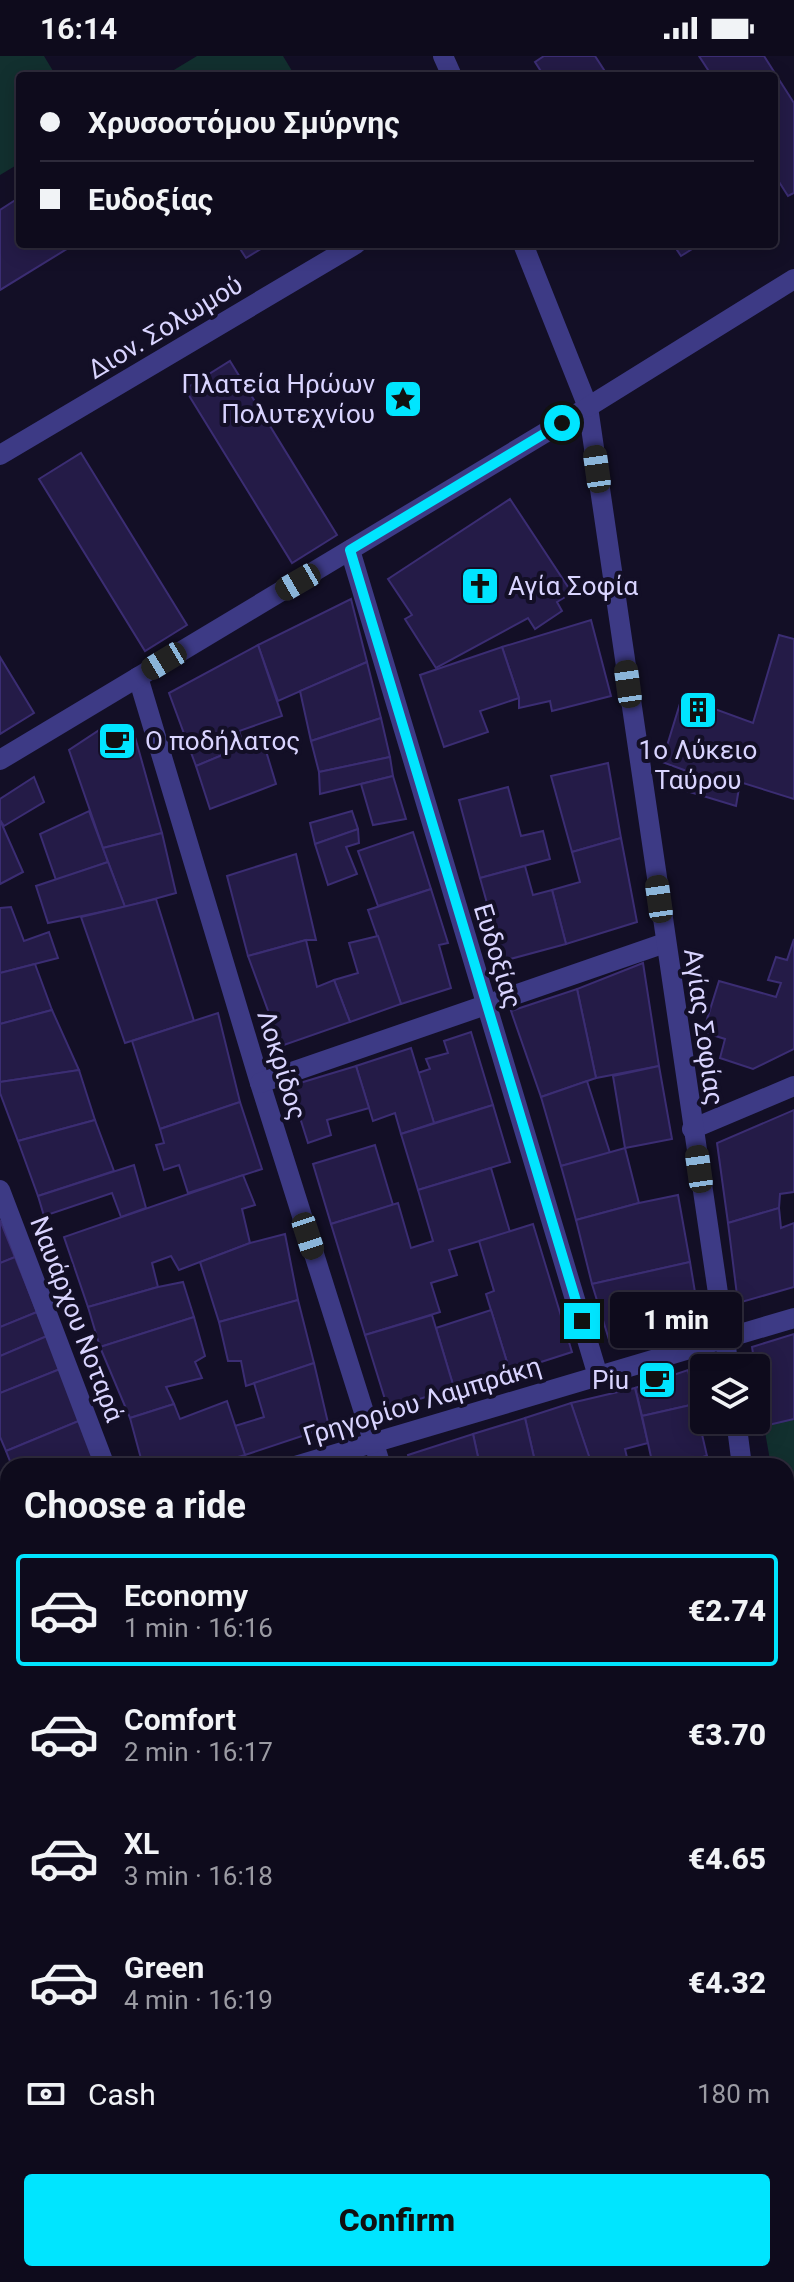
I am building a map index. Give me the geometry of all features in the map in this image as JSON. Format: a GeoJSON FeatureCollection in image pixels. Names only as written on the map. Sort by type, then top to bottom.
{"type":"FeatureCollection","features":[{"type":"Feature","properties":{"kind":"street","name":"Διον. Σολωμού"},"geometry":{"type":"LineString","coordinates":[[0,455],[349,248]]}},
{"type":"Feature","properties":{"kind":"street","name":"Αγίας Σοφίας"},"geometry":{"type":"LineString","coordinates":[[525,248],[588,407],[727,1354]]}},
{"type":"Feature","properties":{"kind":"street"},"geometry":{"type":"LineString","coordinates":[[0,760],[588,407],[794,279]]}},
{"type":"Feature","properties":{"kind":"street","name":"Ευδοξίας"},"geometry":{"type":"LineString","coordinates":[[350,550],[598,1376]]}},
{"type":"Feature","properties":{"kind":"street","name":"Λοκρίδος"},"geometry":{"type":"LineString","coordinates":[[138,677],[260,1083],[379,1458]]}},
{"type":"Feature","properties":{"kind":"street"},"geometry":{"type":"LineString","coordinates":[[260,1083],[665,943]]}},
{"type":"Feature","properties":{"kind":"street"},"geometry":{"type":"LineString","coordinates":[[692,1129],[794,1086]]}},
{"type":"Feature","properties":{"kind":"street","name":"Ναυάρχου Νοταρά"},"geometry":{"type":"LineString","coordinates":[[0,1190],[102,1458]]}},
{"type":"Feature","properties":{"kind":"street","name":"Γρηγορίου Λαμπράκη"},"geometry":{"type":"LineString","coordinates":[[322,1458],[794,1318]]}},
{"type":"Feature","properties":{"kind":"street"},"geometry":{"type":"LineString","coordinates":[[738,1434],[741,1458]]}},
{"type":"Feature","properties":{"kind":"green space"},"geometry":{"type":"Polygon","coordinates":[[[0,56],[44,56],[54,72],[16,72],[16,165],[0,175],[0,56]]]}},
{"type":"Feature","properties":{"kind":"green space"},"geometry":{"type":"Polygon","coordinates":[[[197,56],[283,56],[293,72],[171,72],[197,56]]]}},
{"type":"Feature","properties":{"kind":"green space"},"geometry":{"type":"Polygon","coordinates":[[[794,1419],[794,1458],[770,1458],[765,1434],[770,1434],[770,1425],[794,1419]]]}},
{"type":"Feature","properties":{"kind":"building"},"geometry":{"type":"Polygon","coordinates":[[[544,56],[595,56],[605,72],[541,72],[535,62],[544,56]]]}},
{"type":"Feature","properties":{"kind":"building"},"geometry":{"type":"Polygon","coordinates":[[[699,56],[764,56],[774,72],[709,72],[699,56]]]}},
{"type":"Feature","properties":{"kind":"building"},"geometry":{"type":"Polygon","coordinates":[[[778,78],[794,103],[794,193],[788,196],[778,180],[778,78]]]}},
{"type":"Feature","properties":{"kind":"building"},"geometry":{"type":"Polygon","coordinates":[[[16,200],[16,248],[68,248],[0,290],[0,210],[16,200]]]}},
{"type":"Feature","properties":{"kind":"building"},"geometry":{"type":"Polygon","coordinates":[[[240,248],[262,248],[246,258],[240,248]]]}},
{"type":"Feature","properties":{"kind":"building"},"geometry":{"type":"Polygon","coordinates":[[[676,248],[694,248],[681,256],[676,248]]]}},
{"type":"Feature","properties":{"kind":"building"},"geometry":{"type":"Polygon","coordinates":[[[230,361],[337,535],[292,563],[185,389],[230,361]]]}},
{"type":"Feature","properties":{"kind":"building"},"geometry":{"type":"Polygon","coordinates":[[[81,453],[187,625],[145,651],[39,479],[81,453]]]}},
{"type":"Feature","properties":{"kind":"building","name":"Αγία Σοφία"},"geometry":{"type":"Polygon","coordinates":[[[510,499],[572,593],[557,602],[562,611],[535,629],[528,618],[436,668],[405,619],[412,615],[388,579],[510,499]]]}},
{"type":"Feature","properties":{"kind":"building"},"geometry":{"type":"Polygon","coordinates":[[[351,599],[367,662],[278,701],[258,645],[351,599]]]}},
{"type":"Feature","properties":{"kind":"building"},"geometry":{"type":"Polygon","coordinates":[[[591,620],[611,696],[552,711],[550,701],[519,708],[519,698],[502,647],[591,620]]]}},
{"type":"Feature","properties":{"kind":"building","name":"1ο Λύκειο Ταύρου"},"geometry":{"type":"Polygon","coordinates":[[[779,635],[794,639],[794,799],[740,782],[736,806],[680,789],[684,770],[662,762],[682,697],[753,723],[779,635]]]}},
{"type":"Feature","properties":{"kind":"building"},"geometry":{"type":"Polygon","coordinates":[[[258,645],[282,716],[239,731],[244,746],[196,766],[169,693],[258,645]]]}},
{"type":"Feature","properties":{"kind":"building"},"geometry":{"type":"Polygon","coordinates":[[[502,647],[519,698],[480,711],[488,732],[444,747],[420,675],[502,647]]]}},
{"type":"Feature","properties":{"kind":"building"},"geometry":{"type":"Polygon","coordinates":[[[0,657],[34,713],[0,734],[0,657]]]}},
{"type":"Feature","properties":{"kind":"building"},"geometry":{"type":"Polygon","coordinates":[[[367,662],[381,718],[311,741],[300,691],[367,662]]]}},
{"type":"Feature","properties":{"kind":"building"},"geometry":{"type":"Polygon","coordinates":[[[381,718],[390,757],[319,772],[311,741],[381,718]]]}},
{"type":"Feature","properties":{"kind":"building"},"geometry":{"type":"Polygon","coordinates":[[[107,725],[135,737],[162,833],[103,848],[69,750],[107,725]]]}},
{"type":"Feature","properties":{"kind":"building"},"geometry":{"type":"Polygon","coordinates":[[[263,741],[276,784],[210,809],[196,766],[263,741]]]}},
{"type":"Feature","properties":{"kind":"building"},"geometry":{"type":"Polygon","coordinates":[[[390,757],[393,776],[320,794],[319,772],[390,757]]]}},
{"type":"Feature","properties":{"kind":"building"},"geometry":{"type":"Polygon","coordinates":[[[608,763],[621,838],[572,852],[551,776],[608,763]]]}},
{"type":"Feature","properties":{"kind":"building"},"geometry":{"type":"Polygon","coordinates":[[[393,776],[406,819],[373,825],[361,784],[393,776]]]}},
{"type":"Feature","properties":{"kind":"building"},"geometry":{"type":"Polygon","coordinates":[[[34,777],[44,802],[4,826],[0,820],[0,799],[34,777]]]}},
{"type":"Feature","properties":{"kind":"building"},"geometry":{"type":"Polygon","coordinates":[[[508,787],[521,836],[543,831],[550,859],[480,878],[459,800],[508,787]]]}},
{"type":"Feature","properties":{"kind":"building"},"geometry":{"type":"Polygon","coordinates":[[[89,811],[108,862],[56,880],[40,834],[89,811]]]}},
{"type":"Feature","properties":{"kind":"building"},"geometry":{"type":"Polygon","coordinates":[[[352,811],[358,829],[315,844],[310,823],[352,811]]]}},
{"type":"Feature","properties":{"kind":"building"},"geometry":{"type":"Polygon","coordinates":[[[0,820],[23,872],[0,884],[0,820]]]}},
{"type":"Feature","properties":{"kind":"building"},"geometry":{"type":"Polygon","coordinates":[[[358,829],[359,843],[346,847],[357,874],[328,885],[315,844],[358,829]]]}},
{"type":"Feature","properties":{"kind":"building"},"geometry":{"type":"Polygon","coordinates":[[[413,832],[431,889],[378,906],[358,851],[413,832]]]}},
{"type":"Feature","properties":{"kind":"building"},"geometry":{"type":"Polygon","coordinates":[[[162,833],[176,893],[125,907],[103,848],[162,833]]]}},
{"type":"Feature","properties":{"kind":"building"},"geometry":{"type":"Polygon","coordinates":[[[621,838],[637,922],[566,944],[552,890],[580,882],[572,852],[621,838]]]}},
{"type":"Feature","properties":{"kind":"building"},"geometry":{"type":"Polygon","coordinates":[[[296,854],[316,940],[248,956],[227,876],[296,854]]]}},
{"type":"Feature","properties":{"kind":"building"},"geometry":{"type":"Polygon","coordinates":[[[108,862],[125,907],[48,923],[36,886],[108,862]]]}},
{"type":"Feature","properties":{"kind":"building"},"geometry":{"type":"Polygon","coordinates":[[[525,866],[533,895],[552,890],[566,944],[503,961],[480,878],[525,866]]]}},
{"type":"Feature","properties":{"kind":"building"},"geometry":{"type":"Polygon","coordinates":[[[431,889],[448,943],[439,945],[451,988],[401,1004],[368,910],[431,889]]]}},
{"type":"Feature","properties":{"kind":"building"},"geometry":{"type":"Polygon","coordinates":[[[156,899],[194,1021],[125,1043],[81,917],[156,899]]]}},
{"type":"Feature","properties":{"kind":"building"},"geometry":{"type":"Polygon","coordinates":[[[11,907],[24,941],[49,932],[58,958],[0,973],[0,908],[11,907]]]}},
{"type":"Feature","properties":{"kind":"building"},"geometry":{"type":"Polygon","coordinates":[[[378,936],[401,1004],[350,1022],[334,980],[358,973],[349,943],[378,936]]]}},
{"type":"Feature","properties":{"kind":"building"},"geometry":{"type":"Polygon","coordinates":[[[794,939],[794,1049],[753,1069],[720,1058],[725,1039],[703,1032],[719,981],[776,997],[781,983],[768,980],[776,957],[787,960],[794,939]]]}},
{"type":"Feature","properties":{"kind":"building"},"geometry":{"type":"Polygon","coordinates":[[[306,940],[317,987],[334,980],[350,1022],[281,1046],[248,956],[306,940]]]}},
{"type":"Feature","properties":{"kind":"building"},"geometry":{"type":"Polygon","coordinates":[[[643,963],[659,1066],[596,1078],[577,989],[643,963]]]}},
{"type":"Feature","properties":{"kind":"building"},"geometry":{"type":"Polygon","coordinates":[[[35,964],[52,1010],[0,1024],[0,973],[35,964]]]}},
{"type":"Feature","properties":{"kind":"building"},"geometry":{"type":"Polygon","coordinates":[[[577,989],[596,1078],[541,1097],[511,1011],[577,989]]]}},
{"type":"Feature","properties":{"kind":"building"},"geometry":{"type":"Polygon","coordinates":[[[52,1010],[79,1070],[0,1082],[0,1024],[52,1010]]]}},
{"type":"Feature","properties":{"kind":"building"},"geometry":{"type":"Polygon","coordinates":[[[218,1013],[240,1102],[160,1129],[132,1041],[218,1013]]]}},
{"type":"Feature","properties":{"kind":"building"},"geometry":{"type":"Polygon","coordinates":[[[471,1032],[493,1105],[434,1123],[418,1073],[430,1069],[426,1059],[448,1053],[444,1041],[471,1032]]]}},
{"type":"Feature","properties":{"kind":"building"},"geometry":{"type":"Polygon","coordinates":[[[411,1048],[434,1123],[401,1134],[395,1113],[373,1121],[356,1066],[411,1048]]]}},
{"type":"Feature","properties":{"kind":"building"},"geometry":{"type":"Polygon","coordinates":[[[356,1066],[369,1108],[327,1120],[331,1135],[308,1143],[290,1086],[356,1066]]]}},
{"type":"Feature","properties":{"kind":"building"},"geometry":{"type":"Polygon","coordinates":[[[659,1066],[672,1139],[625,1148],[613,1076],[659,1066]]]}},
{"type":"Feature","properties":{"kind":"building"},"geometry":{"type":"Polygon","coordinates":[[[79,1070],[95,1120],[18,1141],[0,1093],[0,1082],[79,1070]]]}},
{"type":"Feature","properties":{"kind":"building"},"geometry":{"type":"Polygon","coordinates":[[[587,1081],[610,1153],[561,1166],[541,1097],[587,1081]]]}},
{"type":"Feature","properties":{"kind":"building"},"geometry":{"type":"Polygon","coordinates":[[[240,1102],[262,1169],[188,1193],[179,1165],[164,1170],[156,1145],[164,1143],[160,1129],[240,1102]]]}},
{"type":"Feature","properties":{"kind":"building"},"geometry":{"type":"Polygon","coordinates":[[[493,1105],[510,1162],[418,1190],[401,1134],[493,1105]]]}},
{"type":"Feature","properties":{"kind":"building"},"geometry":{"type":"Polygon","coordinates":[[[794,1110],[794,1192],[780,1194],[779,1208],[728,1223],[717,1143],[794,1110]]]}},
{"type":"Feature","properties":{"kind":"building"},"geometry":{"type":"Polygon","coordinates":[[[95,1120],[114,1171],[38,1196],[18,1141],[95,1120]]]}},
{"type":"Feature","properties":{"kind":"building"},"geometry":{"type":"Polygon","coordinates":[[[375,1145],[393,1205],[331,1224],[313,1164],[375,1145]]]}},
{"type":"Feature","properties":{"kind":"building"},"geometry":{"type":"Polygon","coordinates":[[[625,1148],[639,1203],[576,1220],[561,1166],[625,1148]]]}},
{"type":"Feature","properties":{"kind":"building"},"geometry":{"type":"Polygon","coordinates":[[[134,1165],[146,1208],[121,1217],[112,1193],[44,1216],[38,1196],[134,1165]]]}},
{"type":"Feature","properties":{"kind":"building"},"geometry":{"type":"Polygon","coordinates":[[[491,1168],[510,1232],[449,1250],[457,1275],[431,1283],[440,1312],[365,1335],[331,1224],[398,1203],[411,1248],[433,1241],[418,1190],[491,1168]]]}},
{"type":"Feature","properties":{"kind":"building"},"geometry":{"type":"Polygon","coordinates":[[[243,1175],[255,1205],[242,1209],[250,1243],[179,1270],[171,1256],[152,1263],[158,1287],[88,1307],[64,1237],[243,1175]]]}},
{"type":"Feature","properties":{"kind":"building"},"geometry":{"type":"Polygon","coordinates":[[[678,1195],[690,1262],[592,1284],[576,1220],[678,1195]]]}},
{"type":"Feature","properties":{"kind":"building"},"geometry":{"type":"Polygon","coordinates":[[[779,1208],[781,1228],[794,1223],[794,1287],[738,1303],[728,1223],[779,1208]]]}},
{"type":"Feature","properties":{"kind":"building"},"geometry":{"type":"Polygon","coordinates":[[[0,1220],[15,1257],[0,1263],[0,1220]]]}},
{"type":"Feature","properties":{"kind":"building"},"geometry":{"type":"Polygon","coordinates":[[[533,1224],[572,1352],[510,1372],[486,1294],[494,1291],[479,1241],[533,1224]]]}},
{"type":"Feature","properties":{"kind":"building"},"geometry":{"type":"Polygon","coordinates":[[[285,1234],[298,1300],[219,1322],[200,1262],[250,1243],[285,1234]]]}},
{"type":"Feature","properties":{"kind":"building"},"geometry":{"type":"Polygon","coordinates":[[[15,1257],[37,1312],[0,1327],[0,1263],[15,1257]]]}},
{"type":"Feature","properties":{"kind":"building"},"geometry":{"type":"Polygon","coordinates":[[[690,1262],[699,1316],[610,1343],[592,1284],[690,1262]]]}},
{"type":"Feature","properties":{"kind":"building"},"geometry":{"type":"Polygon","coordinates":[[[183,1282],[194,1317],[100,1347],[88,1307],[183,1282]]]}},
{"type":"Feature","properties":{"kind":"building"},"geometry":{"type":"Polygon","coordinates":[[[298,1300],[314,1363],[246,1386],[241,1361],[228,1361],[219,1322],[298,1300]]]}},
{"type":"Feature","properties":{"kind":"building"},"geometry":{"type":"Polygon","coordinates":[[[491,1310],[510,1372],[454,1388],[436,1328],[491,1310]]]}},
{"type":"Feature","properties":{"kind":"building"},"geometry":{"type":"Polygon","coordinates":[[[37,1312],[47,1336],[0,1356],[0,1327],[37,1312]]]}},
{"type":"Feature","properties":{"kind":"building"},"geometry":{"type":"Polygon","coordinates":[[[432,1315],[454,1388],[388,1409],[365,1335],[432,1315]]]}},
{"type":"Feature","properties":{"kind":"building"},"geometry":{"type":"Polygon","coordinates":[[[194,1317],[205,1356],[195,1362],[202,1378],[166,1387],[174,1404],[130,1418],[100,1347],[194,1317]]]}},
{"type":"Feature","properties":{"kind":"building"},"geometry":{"type":"Polygon","coordinates":[[[794,1334],[794,1419],[770,1425],[770,1354],[753,1354],[752,1347],[794,1334]]]}},
{"type":"Feature","properties":{"kind":"building"},"geometry":{"type":"Polygon","coordinates":[[[47,1336],[60,1369],[0,1393],[0,1356],[47,1336]]]}},
{"type":"Feature","properties":{"kind":"building"},"geometry":{"type":"Polygon","coordinates":[[[314,1363],[329,1427],[245,1455],[235,1426],[264,1417],[254,1383],[314,1363]]]}},
{"type":"Feature","properties":{"kind":"building"},"geometry":{"type":"Polygon","coordinates":[[[60,1369],[81,1420],[6,1451],[0,1437],[0,1393],[60,1369]]]}},
{"type":"Feature","properties":{"kind":"building"},"geometry":{"type":"Polygon","coordinates":[[[688,1370],[690,1405],[642,1416],[635,1388],[688,1370]]]}},
{"type":"Feature","properties":{"kind":"building"},"geometry":{"type":"Polygon","coordinates":[[[635,1388],[648,1443],[625,1449],[627,1458],[589,1458],[571,1403],[635,1388]]]}},
{"type":"Feature","properties":{"kind":"building"},"geometry":{"type":"Polygon","coordinates":[[[227,1401],[245,1455],[234,1458],[141,1458],[130,1418],[174,1404],[180,1419],[227,1401]]]}},
{"type":"Feature","properties":{"kind":"building"},"geometry":{"type":"Polygon","coordinates":[[[571,1403],[590,1458],[534,1458],[525,1418],[571,1403]]]}},
{"type":"Feature","properties":{"kind":"building"},"geometry":{"type":"Polygon","coordinates":[[[690,1405],[690,1434],[702,1434],[707,1456],[651,1458],[642,1416],[690,1405]]]}},
{"type":"Feature","properties":{"kind":"building"},"geometry":{"type":"Polygon","coordinates":[[[525,1418],[534,1458],[478,1458],[473,1434],[525,1418]]]}},
{"type":"Feature","properties":{"kind":"building"},"geometry":{"type":"Polygon","coordinates":[[[81,1420],[96,1458],[9,1458],[6,1451],[81,1420]]]}},
{"type":"Feature","properties":{"kind":"building"},"geometry":{"type":"Polygon","coordinates":[[[473,1434],[478,1458],[409,1458],[408,1455],[473,1434]]]}},
{"type":"Feature","properties":{"kind":"place","name":"Πλατεία Ηρώων Πολυτεχνίου"},"geometry":{"type":"Point","coordinates":[403,399]}},
{"type":"Feature","properties":{"kind":"place","name":"Αγία Σοφία"},"geometry":{"type":"Point","coordinates":[480,586]}},
{"type":"Feature","properties":{"kind":"place","name":"1ο Λύκειο Ταύρου"},"geometry":{"type":"Point","coordinates":[698,710]}},
{"type":"Feature","properties":{"kind":"place","name":"Ο ποδήλατος"},"geometry":{"type":"Point","coordinates":[117,741]}},
{"type":"Feature","properties":{"kind":"place","name":"Piu"},"geometry":{"type":"Point","coordinates":[657,1380]}},
{"type":"Feature","properties":{"kind":"route"},"geometry":{"type":"LineString","coordinates":[[562,423],[350,550],[582,1321]]}}]}
